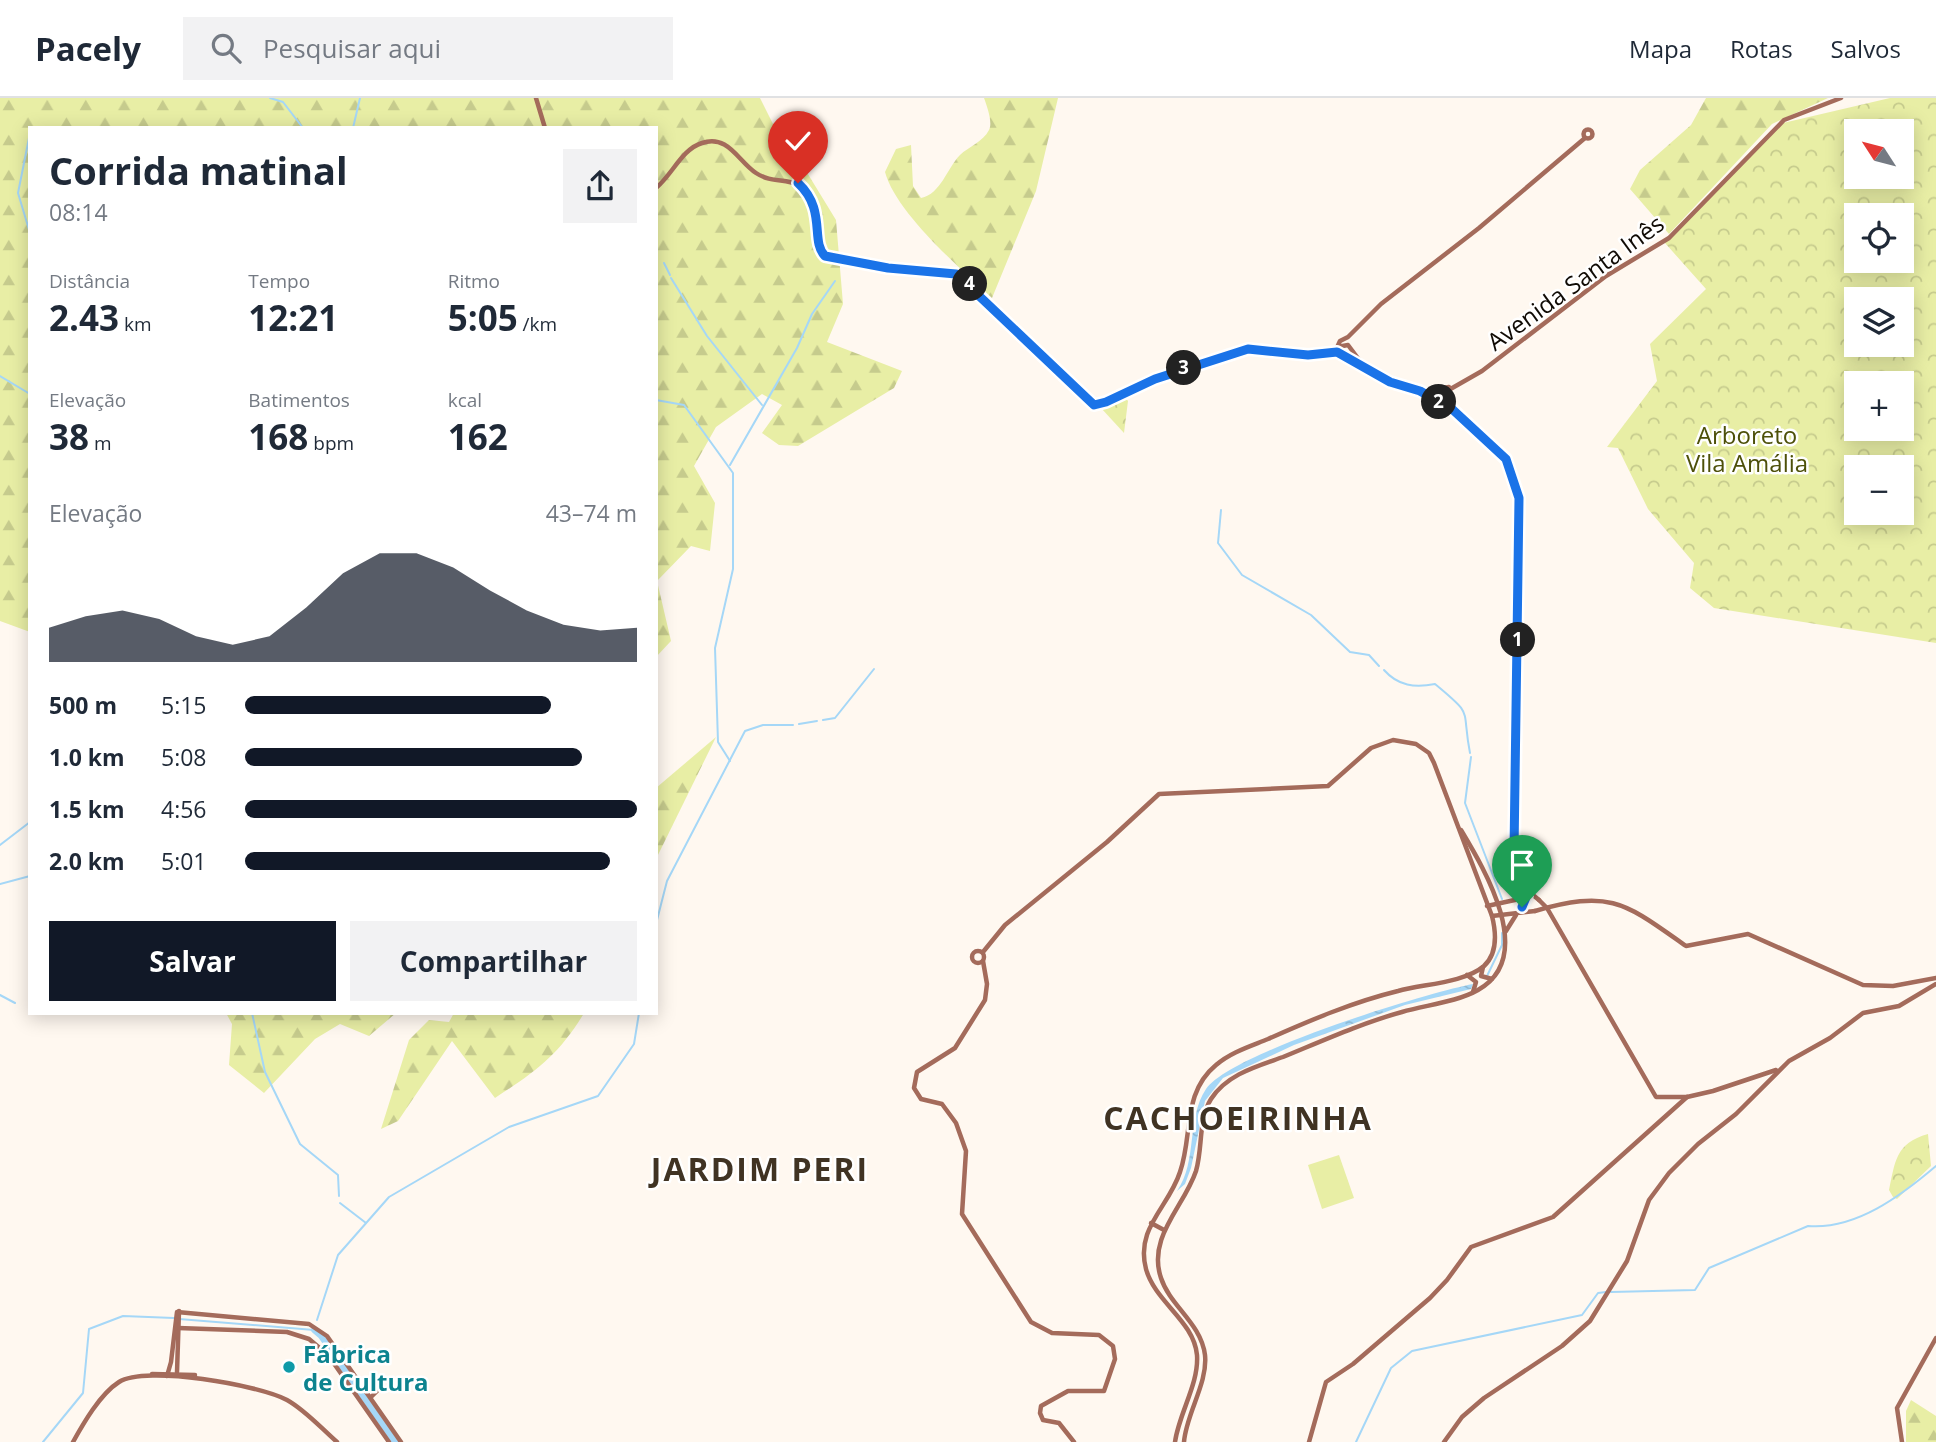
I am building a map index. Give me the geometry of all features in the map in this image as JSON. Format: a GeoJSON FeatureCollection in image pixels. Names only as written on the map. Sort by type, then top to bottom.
{"type":"FeatureCollection","features":[{"type":"Feature","properties":{"kind":"main road"},"geometry":{"type":"LineString","coordinates":[[537,98],[544,126]]}},
{"type":"Feature","properties":{"kind":"main road","name":"Avenida Santa Inês"},"geometry":{"type":"LineString","coordinates":[[1441,392],[1482,371],[1606,276],[1669,237],[1784,120],[1841,98]]}},
{"type":"Feature","properties":{"kind":"main road"},"geometry":{"type":"LineString","coordinates":[[1336,349],[1381,304],[1479,228],[1585,138]]}},
{"type":"Feature","properties":{"kind":"main road"},"geometry":{"type":"LineString","coordinates":[[658,186],[698,145],[713,141],[727,145],[757,174],[789,180],[804,189],[816,209],[819,248],[825,256],[888,268],[956,274],[1094,405],[1155,379],[1248,349],[1308,355],[1349,346]]}},
{"type":"Feature","properties":{"kind":"main road"},"geometry":{"type":"LineString","coordinates":[[1348,338],[1349,346],[1364,366]]}},
{"type":"Feature","properties":{"kind":"main road"},"geometry":{"type":"LineString","coordinates":[[1344,356],[1349,346]]}},
{"type":"Feature","properties":{"kind":"main road"},"geometry":{"type":"LineString","coordinates":[[1336,349],[1390,382],[1428,393],[1441,392]]}},
{"type":"Feature","properties":{"kind":"main road"},"geometry":{"type":"LineString","coordinates":[[1441,392],[1445,406]]}},
{"type":"Feature","properties":{"kind":"main road"},"geometry":{"type":"LineString","coordinates":[[1441,392],[1452,409],[1506,459],[1519,498],[1514,851],[1525,896],[1522,907],[1527,911]]}},
{"type":"Feature","properties":{"kind":"main road"},"geometry":{"type":"LineString","coordinates":[[1428,393],[1452,409]]}},
{"type":"Feature","properties":{"kind":"main road"},"geometry":{"type":"LineString","coordinates":[[1073,1442],[1059,1423],[1043,1420],[1041,1406],[1068,1391],[1104,1391],[1115,1359],[1113,1346],[1099,1335],[1052,1332],[1031,1322],[962,1214],[967,1156],[956,1123],[942,1104],[921,1099],[914,1088],[914,1079],[919,1070],[955,1048],[981,1006],[987,984],[983,952],[1005,926],[1107,842],[1159,794],[1328,786],[1371,747],[1398,740],[1416,744],[1432,757],[1492,916],[1494,950],[1483,967],[1481,976],[1492,979]]}},
{"type":"Feature","properties":{"kind":"main road"},"geometry":{"type":"LineString","coordinates":[[1184,1442],[1205,1353],[1196,1329],[1161,1278],[1157,1257],[1164,1230],[1196,1170],[1206,1110],[1223,1085],[1253,1068],[1392,1014],[1472,993],[1492,979],[1505,957],[1506,932],[1479,857],[1458,827]]}},
{"type":"Feature","properties":{"kind":"main road"},"geometry":{"type":"LineString","coordinates":[[1477,880],[1486,877]]}},
{"type":"Feature","properties":{"kind":"main road"},"geometry":{"type":"LineString","coordinates":[[1487,906],[1533,895],[1547,908],[1656,1097],[1687,1097],[1713,1091],[1772,1069],[1777,1071]]}},
{"type":"Feature","properties":{"kind":"main road"},"geometry":{"type":"LineString","coordinates":[[1492,916],[1516,915],[1590,899],[1630,908],[1686,946],[1748,934],[1863,985],[1893,986],[1919,978],[1936,978]]}},
{"type":"Feature","properties":{"kind":"main road"},"geometry":{"type":"LineString","coordinates":[[1535,911],[1539,900]]}},
{"type":"Feature","properties":{"kind":"main road"},"geometry":{"type":"LineString","coordinates":[[1506,932],[1516,915]]}},
{"type":"Feature","properties":{"kind":"main road"},"geometry":{"type":"LineString","coordinates":[[983,952],[975,951],[972,956],[976,963],[983,961]]}},
{"type":"Feature","properties":{"kind":"main road"},"geometry":{"type":"LineString","coordinates":[[1175,1442],[1196,1370],[1196,1352],[1187,1329],[1159,1297],[1148,1275],[1144,1251],[1151,1223],[1181,1170],[1193,1095],[1203,1077],[1217,1064],[1250,1046],[1344,1008],[1392,992],[1467,975],[1483,967]]}},
{"type":"Feature","properties":{"kind":"main road"},"geometry":{"type":"LineString","coordinates":[[1467,975],[1477,985],[1472,993]]}},
{"type":"Feature","properties":{"kind":"main road"},"geometry":{"type":"LineString","coordinates":[[1444,1442],[1462,1417],[1484,1398],[1562,1346],[1586,1325],[1599,1309],[1627,1261],[1644,1212],[1656,1188],[1698,1144],[1736,1114],[1777,1071],[1863,1013],[1897,1007],[1936,984]]}},
{"type":"Feature","properties":{"kind":"main road"},"geometry":{"type":"LineString","coordinates":[[1309,1442],[1326,1382],[1360,1358],[1430,1298],[1471,1247],[1551,1219],[1687,1097]]}},
{"type":"Feature","properties":{"kind":"main road"},"geometry":{"type":"LineString","coordinates":[[1166,1199],[1175,1210]]}},
{"type":"Feature","properties":{"kind":"main road"},"geometry":{"type":"LineString","coordinates":[[1151,1223],[1164,1230]]}},
{"type":"Feature","properties":{"kind":"main road"},"geometry":{"type":"LineString","coordinates":[[176,1374],[174,1358],[178,1313],[309,1324],[327,1336],[401,1442]]}},
{"type":"Feature","properties":{"kind":"main road"},"geometry":{"type":"LineString","coordinates":[[176,1323],[190,1328],[287,1332],[309,1339],[328,1355],[389,1442]]}},
{"type":"Feature","properties":{"kind":"main road"},"geometry":{"type":"LineString","coordinates":[[165,1374],[174,1358],[177,1345],[176,1323]]}},
{"type":"Feature","properties":{"kind":"main road"},"geometry":{"type":"LineString","coordinates":[[177,1345],[190,1328]]}},
{"type":"Feature","properties":{"kind":"main road"},"geometry":{"type":"LineString","coordinates":[[1902,1442],[1898,1405],[1936,1338]]}},
{"type":"Feature","properties":{"kind":"main road"},"geometry":{"type":"LineString","coordinates":[[174,1358],[185,1373]]}},
{"type":"Feature","properties":{"kind":"main road"},"geometry":{"type":"LineString","coordinates":[[73,1442],[116,1384],[148,1376],[185,1373],[288,1401],[337,1442]]}},
{"type":"Feature","properties":{"kind":"main road"},"geometry":{"type":"LineString","coordinates":[[176,1374],[220,1382]]}},
{"type":"Feature","properties":{"kind":"main road"},"geometry":{"type":"LineString","coordinates":[[366,1392],[376,1387],[371,1398]]}},
{"type":"Feature","properties":{"kind":"green space"},"geometry":{"type":"Polygon","coordinates":[[[0,98],[760,98],[785,148],[803,166],[836,220],[843,304],[827,342],[902,371],[894,388],[798,446],[779,445],[762,433],[782,405],[762,394],[716,427],[694,466],[715,503],[710,551],[691,546],[658,580],[658,126],[28,126],[28,631],[0,621],[0,98]]]}},
{"type":"Feature","properties":{"kind":"green space"},"geometry":{"type":"Polygon","coordinates":[[[984,98],[1058,98],[1036,191],[992,298],[947,256],[916,222],[891,188],[885,172],[896,149],[911,145],[913,186],[921,198],[928,196],[939,186],[955,160],[989,130],[990,119],[984,98]]]}},
{"type":"Feature","properties":{"kind":"green space"},"geometry":{"type":"Polygon","coordinates":[[[1706,98],[1828,98],[1772,124],[1669,234],[1630,189],[1640,170],[1691,125],[1706,98]]]}},
{"type":"Feature","properties":{"kind":"green space","name":"Arboreto Vila Amália"},"geometry":{"type":"Polygon","coordinates":[[[1890,98],[1936,98],[1936,643],[1714,608],[1690,588],[1694,563],[1648,509],[1618,448],[1607,447],[1657,381],[1650,344],[1706,289],[1665,243],[1783,123],[1890,98]]]}},
{"type":"Feature","properties":{"kind":"green space"},"geometry":{"type":"Polygon","coordinates":[[[1125,397],[1128,401],[1124,433],[1101,408],[1125,397]]]}},
{"type":"Feature","properties":{"kind":"green space"},"geometry":{"type":"Polygon","coordinates":[[[658,585],[671,641],[658,655],[658,585]]]}},
{"type":"Feature","properties":{"kind":"green space"},"geometry":{"type":"Polygon","coordinates":[[[716,737],[658,855],[658,786],[716,737]]]}},
{"type":"Feature","properties":{"kind":"green space"},"geometry":{"type":"Polygon","coordinates":[[[227,1015],[394,1015],[369,1036],[340,1024],[315,1039],[264,1093],[229,1065],[232,1024],[227,1015]]]}},
{"type":"Feature","properties":{"kind":"green space"},"geometry":{"type":"Polygon","coordinates":[[[453,1015],[583,1015],[545,1062],[495,1098],[452,1041],[398,1121],[381,1129],[409,1040],[429,1020],[449,1022],[453,1015]]]}},
{"type":"Feature","properties":{"kind":"green space"},"geometry":{"type":"Polygon","coordinates":[[[1928,1134],[1931,1166],[1897,1199],[1893,1197],[1889,1190],[1898,1155],[1909,1143],[1928,1134]]]}},
{"type":"Feature","properties":{"kind":"green space"},"geometry":{"type":"Polygon","coordinates":[[[1339,1155],[1354,1198],[1322,1209],[1308,1165],[1339,1155]]]}},
{"type":"Feature","properties":{"kind":"green space"},"geometry":{"type":"Polygon","coordinates":[[[1911,1400],[1936,1416],[1936,1442],[1906,1442],[1906,1411],[1911,1400]]]}},
{"type":"Feature","properties":{"kind":"water"},"geometry":{"type":"Polygon","coordinates":[[[1473,984],[1471,989],[1405,1005],[1294,1045],[1223,1078],[1205,1101],[1191,1168],[1185,1184],[1177,1191],[1188,1167],[1200,1101],[1206,1089],[1223,1075],[1289,1042],[1331,1026],[1473,984]]]}},
{"type":"Feature","properties":{"kind":"waterway"},"geometry":{"type":"LineString","coordinates":[[270,98],[283,102],[301,126]]}},
{"type":"Feature","properties":{"kind":"waterway"},"geometry":{"type":"LineString","coordinates":[[353,126],[360,98]]}},
{"type":"Feature","properties":{"kind":"waterway"},"geometry":{"type":"LineString","coordinates":[[28,143],[18,193],[28,226]]}},
{"type":"Feature","properties":{"kind":"waterway"},"geometry":{"type":"LineString","coordinates":[[664,263],[670,275]]}},
{"type":"Feature","properties":{"kind":"waterway"},"geometry":{"type":"LineString","coordinates":[[671,278],[707,336],[762,405]]}},
{"type":"Feature","properties":{"kind":"waterway"},"geometry":{"type":"LineString","coordinates":[[730,465],[797,348],[812,314],[835,281]]}},
{"type":"Feature","properties":{"kind":"waterway"},"geometry":{"type":"LineString","coordinates":[[0,376],[28,393]]}},
{"type":"Feature","properties":{"kind":"waterway"},"geometry":{"type":"LineString","coordinates":[[658,400],[684,405],[733,473],[733,569],[715,648],[718,742],[730,761]]}},
{"type":"Feature","properties":{"kind":"waterway"},"geometry":{"type":"LineString","coordinates":[[1221,510],[1218,543],[1242,575],[1311,615],[1350,652],[1369,655],[1379,666]]}},
{"type":"Feature","properties":{"kind":"waterway"},"geometry":{"type":"LineString","coordinates":[[823,720],[835,718],[874,669]]}},
{"type":"Feature","properties":{"kind":"waterway"},"geometry":{"type":"LineString","coordinates":[[1384,670],[1401,683],[1421,686],[1435,684],[1456,702],[1464,714],[1470,753]]}},
{"type":"Feature","properties":{"kind":"waterway"},"geometry":{"type":"LineString","coordinates":[[799,724],[817,721]]}},
{"type":"Feature","properties":{"kind":"waterway"},"geometry":{"type":"LineString","coordinates":[[658,916],[667,881],[745,731],[763,725],[793,725]]}},
{"type":"Feature","properties":{"kind":"waterway"},"geometry":{"type":"LineString","coordinates":[[1471,757],[1465,803],[1502,899]]}},
{"type":"Feature","properties":{"kind":"waterway"},"geometry":{"type":"LineString","coordinates":[[0,845],[28,824]]}},
{"type":"Feature","properties":{"kind":"waterway"},"geometry":{"type":"LineString","coordinates":[[0,884],[28,877]]}},
{"type":"Feature","properties":{"kind":"waterway"},"geometry":{"type":"LineString","coordinates":[[1487,976],[1502,945],[1502,933]]}},
{"type":"Feature","properties":{"kind":"waterway"},"geometry":{"type":"LineString","coordinates":[[0,995],[15,1003]]}},
{"type":"Feature","properties":{"kind":"waterway"},"geometry":{"type":"LineString","coordinates":[[252,1015],[265,1072],[300,1144],[338,1175],[339,1196]]}},
{"type":"Feature","properties":{"kind":"waterway"},"geometry":{"type":"LineString","coordinates":[[317,1320],[338,1255],[389,1197],[509,1127],[598,1096],[634,1044],[639,1015]]}},
{"type":"Feature","properties":{"kind":"waterway"},"geometry":{"type":"LineString","coordinates":[[1611,1292],[1695,1290],[1709,1268],[1808,1226],[1826,1226],[1861,1216],[1893,1199],[1936,1166]]}},
{"type":"Feature","properties":{"kind":"waterway"},"geometry":{"type":"LineString","coordinates":[[340,1203],[366,1223]]}},
{"type":"Feature","properties":{"kind":"waterway"},"geometry":{"type":"LineString","coordinates":[[1356,1442],[1391,1368],[1412,1351],[1582,1315],[1598,1293],[1606,1292]]}},
{"type":"Feature","properties":{"kind":"waterway"},"geometry":{"type":"LineString","coordinates":[[43,1442],[83,1393],[89,1329],[123,1316],[174,1318]]}},
{"type":"Feature","properties":{"kind":"waterway"},"geometry":{"type":"LineString","coordinates":[[179,1319],[314,1330]]}},
{"type":"Feature","properties":{"kind":"waterway"},"geometry":{"type":"LineString","coordinates":[[314,1330],[321,1336],[395,1442]]}},
{"type":"Feature","properties":{"kind":"place","name":"Fábrica de Cultura"},"geometry":{"type":"Point","coordinates":[289,1367]}},
{"type":"Feature","properties":{"kind":"district","name":"CACHOEIRINHA"},"geometry":{"type":"Point","coordinates":[1238,1117]}},
{"type":"Feature","properties":{"kind":"district","name":"JARDIM PERI"},"geometry":{"type":"Point","coordinates":[760,1168]}},
{"type":"Feature","properties":{"kind":"route"},"geometry":{"type":"LineString","coordinates":[[798,183],[816,209],[819,248],[822,254],[888,268],[943,270],[956,274],[968,282],[1084,399],[1094,405],[1185,368],[1248,349],[1297,355],[1335,352],[1390,382],[1420,391],[1452,409],[1506,459],[1516,482],[1519,498],[1514,856],[1521,886],[1527,895],[1522,900],[1522,907]]}}]}
